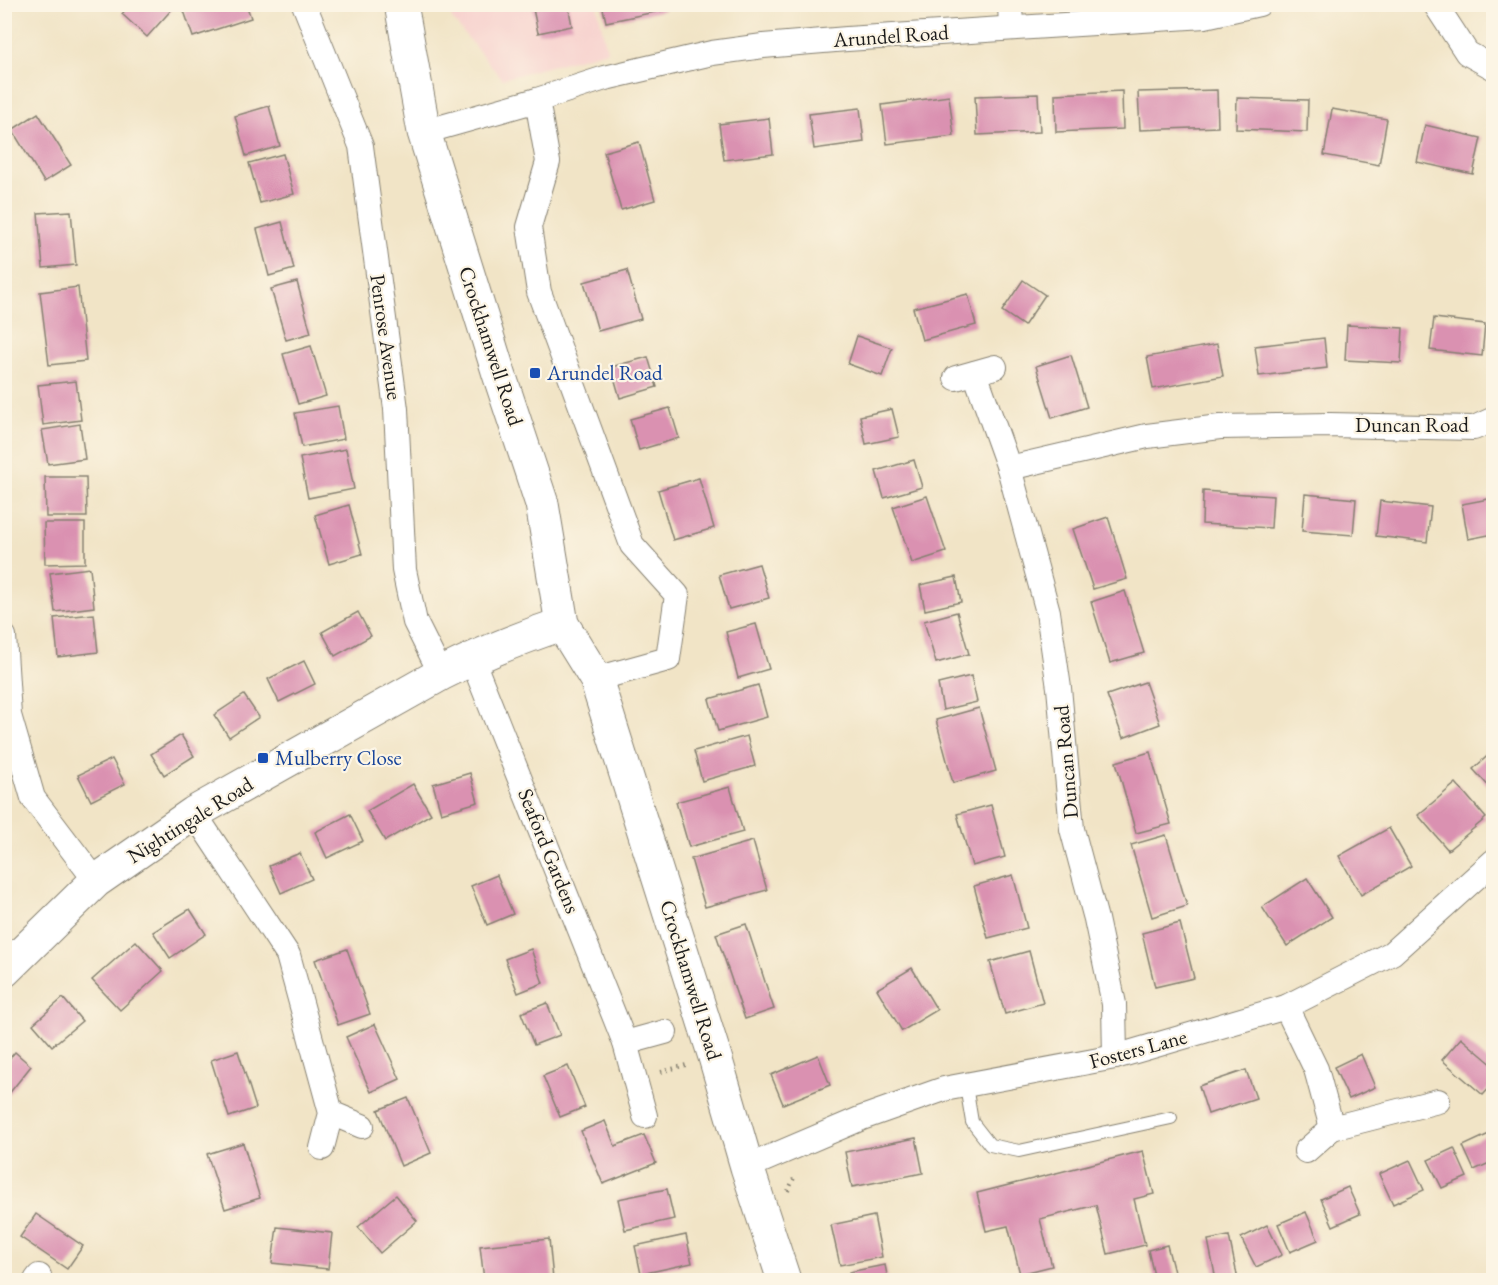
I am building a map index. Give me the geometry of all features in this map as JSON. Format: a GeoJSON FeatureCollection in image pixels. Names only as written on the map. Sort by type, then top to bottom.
{"type":"FeatureCollection","features":[{"type":"Feature","properties":{"kind":"street","name":"Penrose Avenue"},"geometry":{"type":"LineString","coordinates":[[304,4],[361,146],[396,409],[404,570],[416,622],[441,674]]}},
{"type":"Feature","properties":{"kind":"street","name":"Crockhamwell Road"},"geometry":{"type":"LineString","coordinates":[[401,4],[424,132],[542,504],[562,624],[596,679],[769,1234],[778,1279]]}},
{"type":"Feature","properties":{"kind":"street","name":"Arundel Road"},"geometry":{"type":"LineString","coordinates":[[424,132],[605,78],[711,52],[1010,16],[1205,16],[1259,4]]}},
{"type":"Feature","properties":{"kind":"street"},"geometry":{"type":"LineString","coordinates":[[1435,4],[1467,53],[1494,68]]}},
{"type":"Feature","properties":{"kind":"street"},"geometry":{"type":"LineString","coordinates":[[537,100],[548,162],[529,227],[539,292],[632,544],[677,596],[668,659],[596,679]]}},
{"type":"Feature","properties":{"kind":"street","name":"Duncan Road"},"geometry":{"type":"LineString","coordinates":[[976,373],[1009,468],[1048,612],[1059,688],[1072,829],[1096,919],[1114,1004],[1115,1057]]}},
{"type":"Feature","properties":{"kind":"street","name":"Duncan Road"},"geometry":{"type":"LineString","coordinates":[[1009,468],[1147,436],[1220,427],[1330,425],[1474,428],[1494,419]]}},
{"type":"Feature","properties":{"kind":"street","name":"Nightingale Road"},"geometry":{"type":"LineString","coordinates":[[4,971],[96,881],[194,813],[441,674],[529,635],[562,624]]}},
{"type":"Feature","properties":{"kind":"street"},"geometry":{"type":"LineString","coordinates":[[4,636],[9,715],[33,798],[96,881]]}},
{"type":"Feature","properties":{"kind":"street","name":"Seaford Gardens"},"geometry":{"type":"LineString","coordinates":[[472,659],[626,1043],[645,1116]]}},
{"type":"Feature","properties":{"kind":"street"},"geometry":{"type":"LineString","coordinates":[[194,813],[288,955],[331,1113],[322,1148]]}},
{"type":"Feature","properties":{"kind":"street","name":"Fosters Lane"},"geometry":{"type":"LineString","coordinates":[[747,1167],[862,1118],[944,1089],[1115,1057],[1286,1007],[1392,953],[1494,861]]}},
{"type":"Feature","properties":{"kind":"street"},"geometry":{"type":"LineString","coordinates":[[1286,1007],[1316,1070],[1332,1128]]}},
{"type":"Feature","properties":{"kind":"street"},"geometry":{"type":"LineString","coordinates":[[626,1043],[665,1032]]}},
{"type":"Feature","properties":{"kind":"street"},"geometry":{"type":"LineString","coordinates":[[1306,1151],[1332,1128],[1438,1101]]}},
{"type":"Feature","properties":{"kind":"street"},"geometry":{"type":"LineString","coordinates":[[331,1113],[362,1126]]}},
{"type":"Feature","properties":{"kind":"lane"},"geometry":{"type":"LineString","coordinates":[[966,1086],[972,1122],[990,1145],[1018,1151],[1171,1118]]}},
{"type":"Feature","properties":{"kind":"path"},"geometry":{"type":"LineString","coordinates":[[636,1079],[715,1057]]}},
{"type":"Feature","properties":{"kind":"path"},"geometry":{"type":"LineString","coordinates":[[769,1234],[811,1140]]}},
{"type":"Feature","properties":{"kind":"shaded area"},"geometry":{"type":"Polygon","coordinates":[[[449,5],[597,5],[607,51],[502,79],[452,19],[449,5]]]}},
{"type":"Feature","properties":{"kind":"building"},"geometry":{"type":"Polygon","coordinates":[[[130,4],[171,4],[174,7],[147,37],[122,14],[130,4]]]}},
{"type":"Feature","properties":{"kind":"building"},"geometry":{"type":"Polygon","coordinates":[[[193,4],[246,4],[251,18],[193,37],[183,8],[193,4]]]}},
{"type":"Feature","properties":{"kind":"building"},"geometry":{"type":"Polygon","coordinates":[[[532,4],[568,4],[572,26],[538,33],[532,4]]]}},
{"type":"Feature","properties":{"kind":"building"},"geometry":{"type":"Polygon","coordinates":[[[602,4],[664,4],[665,10],[606,22],[602,4]]]}},
{"type":"Feature","properties":{"kind":"building"},"geometry":{"type":"Polygon","coordinates":[[[1217,90],[1218,127],[1140,130],[1138,92],[1217,90]]]}},
{"type":"Feature","properties":{"kind":"building"},"geometry":{"type":"Polygon","coordinates":[[[1122,91],[1123,129],[1056,132],[1055,94],[1122,91]]]}},
{"type":"Feature","properties":{"kind":"building"},"geometry":{"type":"Polygon","coordinates":[[[1038,94],[1040,132],[977,135],[975,96],[1038,94]]]}},
{"type":"Feature","properties":{"kind":"building"},"geometry":{"type":"Polygon","coordinates":[[[949,96],[954,136],[887,144],[882,105],[949,96]]]}},
{"type":"Feature","properties":{"kind":"building"},"geometry":{"type":"Polygon","coordinates":[[[1237,98],[1308,100],[1307,132],[1236,129],[1237,98]]]}},
{"type":"Feature","properties":{"kind":"building"},"geometry":{"type":"Polygon","coordinates":[[[269,106],[280,146],[246,156],[235,116],[269,106]]]}},
{"type":"Feature","properties":{"kind":"building"},"geometry":{"type":"Polygon","coordinates":[[[860,108],[864,142],[814,149],[809,114],[860,108]]]}},
{"type":"Feature","properties":{"kind":"building"},"geometry":{"type":"Polygon","coordinates":[[[1332,109],[1387,119],[1379,165],[1324,155],[1332,109]]]}},
{"type":"Feature","properties":{"kind":"building"},"geometry":{"type":"Polygon","coordinates":[[[38,113],[71,165],[44,182],[12,130],[38,113]]]}},
{"type":"Feature","properties":{"kind":"building"},"geometry":{"type":"Polygon","coordinates":[[[769,118],[773,154],[724,160],[719,124],[769,118]]]}},
{"type":"Feature","properties":{"kind":"building"},"geometry":{"type":"Polygon","coordinates":[[[1425,125],[1481,138],[1473,174],[1417,162],[1425,125]]]}},
{"type":"Feature","properties":{"kind":"building"},"geometry":{"type":"Polygon","coordinates":[[[639,142],[655,200],[621,210],[604,152],[639,142]]]}},
{"type":"Feature","properties":{"kind":"building"},"geometry":{"type":"Polygon","coordinates":[[[283,154],[294,194],[260,203],[249,163],[283,154]]]}},
{"type":"Feature","properties":{"kind":"building"},"geometry":{"type":"Polygon","coordinates":[[[71,211],[76,265],[43,268],[38,213],[71,211]]]}},
{"type":"Feature","properties":{"kind":"building"},"geometry":{"type":"Polygon","coordinates":[[[282,222],[294,269],[269,276],[257,229],[282,222]]]}},
{"type":"Feature","properties":{"kind":"building"},"geometry":{"type":"Polygon","coordinates":[[[627,270],[641,319],[598,331],[584,282],[627,270]]]}},
{"type":"Feature","properties":{"kind":"building"},"geometry":{"type":"Polygon","coordinates":[[[1023,280],[1045,295],[1024,326],[1002,311],[1023,280]]]}},
{"type":"Feature","properties":{"kind":"building"},"geometry":{"type":"Polygon","coordinates":[[[297,282],[311,333],[286,340],[271,289],[297,282]]]}},
{"type":"Feature","properties":{"kind":"building"},"geometry":{"type":"Polygon","coordinates":[[[78,287],[86,361],[49,365],[40,292],[78,287]]]}},
{"type":"Feature","properties":{"kind":"building"},"geometry":{"type":"Polygon","coordinates":[[[968,294],[976,325],[922,340],[913,308],[968,294]]]}},
{"type":"Feature","properties":{"kind":"building"},"geometry":{"type":"Polygon","coordinates":[[[1434,318],[1485,324],[1482,356],[1430,350],[1434,318]]]}},
{"type":"Feature","properties":{"kind":"building"},"geometry":{"type":"Polygon","coordinates":[[[1347,325],[1403,328],[1401,363],[1345,360],[1347,325]]]}},
{"type":"Feature","properties":{"kind":"building"},"geometry":{"type":"Polygon","coordinates":[[[857,336],[892,348],[882,376],[848,364],[857,336]]]}},
{"type":"Feature","properties":{"kind":"building"},"geometry":{"type":"Polygon","coordinates":[[[1324,338],[1327,368],[1259,376],[1255,346],[1324,338]]]}},
{"type":"Feature","properties":{"kind":"building"},"geometry":{"type":"Polygon","coordinates":[[[1217,344],[1223,376],[1153,389],[1147,357],[1217,344]]]}},
{"type":"Feature","properties":{"kind":"building"},"geometry":{"type":"Polygon","coordinates":[[[311,346],[326,396],[298,404],[283,354],[311,346]]]}},
{"type":"Feature","properties":{"kind":"building"},"geometry":{"type":"Polygon","coordinates":[[[1071,355],[1087,407],[1052,418],[1036,366],[1071,355]]]}},
{"type":"Feature","properties":{"kind":"building"},"geometry":{"type":"Polygon","coordinates":[[[648,357],[657,387],[620,398],[611,367],[648,357]]]}},
{"type":"Feature","properties":{"kind":"building"},"geometry":{"type":"Polygon","coordinates":[[[76,381],[81,420],[43,425],[38,385],[76,381]]]}},
{"type":"Feature","properties":{"kind":"building"},"geometry":{"type":"Polygon","coordinates":[[[338,406],[344,439],[302,447],[295,413],[338,406]]]}},
{"type":"Feature","properties":{"kind":"building"},"geometry":{"type":"Polygon","coordinates":[[[670,408],[679,438],[639,450],[630,419],[670,408]]]}},
{"type":"Feature","properties":{"kind":"building"},"geometry":{"type":"Polygon","coordinates":[[[892,409],[899,437],[866,444],[860,416],[892,409]]]}},
{"type":"Feature","properties":{"kind":"building"},"geometry":{"type":"Polygon","coordinates":[[[80,424],[85,459],[48,464],[42,430],[80,424]]]}},
{"type":"Feature","properties":{"kind":"building"},"geometry":{"type":"Polygon","coordinates":[[[346,449],[354,489],[308,498],[300,458],[346,449]]]}},
{"type":"Feature","properties":{"kind":"building"},"geometry":{"type":"Polygon","coordinates":[[[914,460],[922,487],[884,498],[876,471],[914,460]]]}},
{"type":"Feature","properties":{"kind":"building"},"geometry":{"type":"Polygon","coordinates":[[[45,477],[86,477],[87,517],[46,517],[45,477]]]}},
{"type":"Feature","properties":{"kind":"building"},"geometry":{"type":"Polygon","coordinates":[[[699,478],[714,528],[673,540],[658,490],[699,478]]]}},
{"type":"Feature","properties":{"kind":"building"},"geometry":{"type":"Polygon","coordinates":[[[1203,491],[1273,496],[1271,528],[1202,524],[1203,491]]]}},
{"type":"Feature","properties":{"kind":"building"},"geometry":{"type":"Polygon","coordinates":[[[1305,494],[1356,499],[1353,535],[1302,531],[1305,494]]]}},
{"type":"Feature","properties":{"kind":"building"},"geometry":{"type":"Polygon","coordinates":[[[927,496],[946,552],[912,563],[893,507],[927,496]]]}},
{"type":"Feature","properties":{"kind":"building"},"geometry":{"type":"Polygon","coordinates":[[[1494,498],[1494,534],[1468,539],[1462,504],[1494,498]]]}},
{"type":"Feature","properties":{"kind":"building"},"geometry":{"type":"Polygon","coordinates":[[[1380,501],[1431,507],[1427,542],[1376,536],[1380,501]]]}},
{"type":"Feature","properties":{"kind":"building"},"geometry":{"type":"Polygon","coordinates":[[[349,505],[362,554],[329,564],[315,515],[349,505]]]}},
{"type":"Feature","properties":{"kind":"building"},"geometry":{"type":"Polygon","coordinates":[[[1108,517],[1127,579],[1093,589],[1073,529],[1108,517]]]}},
{"type":"Feature","properties":{"kind":"building"},"geometry":{"type":"Polygon","coordinates":[[[44,523],[85,523],[85,563],[45,564],[44,523]]]}},
{"type":"Feature","properties":{"kind":"building"},"geometry":{"type":"Polygon","coordinates":[[[759,564],[769,598],[729,609],[719,575],[759,564]]]}},
{"type":"Feature","properties":{"kind":"building"},"geometry":{"type":"Polygon","coordinates":[[[90,568],[94,607],[55,612],[50,573],[90,568]]]}},
{"type":"Feature","properties":{"kind":"building"},"geometry":{"type":"Polygon","coordinates":[[[956,577],[961,602],[925,610],[920,585],[956,577]]]}},
{"type":"Feature","properties":{"kind":"building"},"geometry":{"type":"Polygon","coordinates":[[[1125,591],[1144,653],[1110,663],[1091,602],[1125,591]]]}},
{"type":"Feature","properties":{"kind":"building"},"geometry":{"type":"Polygon","coordinates":[[[358,612],[371,636],[335,656],[322,632],[358,612]]]}},
{"type":"Feature","properties":{"kind":"building"},"geometry":{"type":"Polygon","coordinates":[[[957,612],[969,654],[936,663],[924,621],[957,612]]]}},
{"type":"Feature","properties":{"kind":"building"},"geometry":{"type":"Polygon","coordinates":[[[94,614],[98,652],[58,657],[54,618],[94,614]]]}},
{"type":"Feature","properties":{"kind":"building"},"geometry":{"type":"Polygon","coordinates":[[[756,624],[769,669],[738,678],[726,632],[756,624]]]}},
{"type":"Feature","properties":{"kind":"building"},"geometry":{"type":"Polygon","coordinates":[[[304,661],[315,684],[279,702],[268,679],[304,661]]]}},
{"type":"Feature","properties":{"kind":"building"},"geometry":{"type":"Polygon","coordinates":[[[971,676],[977,702],[943,710],[938,684],[971,676]]]}},
{"type":"Feature","properties":{"kind":"building"},"geometry":{"type":"Polygon","coordinates":[[[1145,682],[1160,724],[1123,738],[1107,695],[1145,682]]]}},
{"type":"Feature","properties":{"kind":"building"},"geometry":{"type":"Polygon","coordinates":[[[758,685],[767,717],[718,731],[709,699],[758,685]]]}},
{"type":"Feature","properties":{"kind":"building"},"geometry":{"type":"Polygon","coordinates":[[[244,695],[259,717],[229,737],[214,715],[244,695]]]}},
{"type":"Feature","properties":{"kind":"building"},"geometry":{"type":"Polygon","coordinates":[[[979,708],[996,771],[953,783],[936,720],[979,708]]]}},
{"type":"Feature","properties":{"kind":"building"},"geometry":{"type":"Polygon","coordinates":[[[181,735],[194,756],[164,775],[151,754],[181,735]]]}},
{"type":"Feature","properties":{"kind":"building"},"geometry":{"type":"Polygon","coordinates":[[[747,736],[755,766],[702,781],[694,751],[747,736]]]}},
{"type":"Feature","properties":{"kind":"building"},"geometry":{"type":"Polygon","coordinates":[[[1494,750],[1494,792],[1473,769],[1494,750]]]}},
{"type":"Feature","properties":{"kind":"building"},"geometry":{"type":"Polygon","coordinates":[[[1150,752],[1171,824],[1136,833],[1116,762],[1150,752]]]}},
{"type":"Feature","properties":{"kind":"building"},"geometry":{"type":"Polygon","coordinates":[[[112,759],[125,784],[91,801],[78,775],[112,759]]]}},
{"type":"Feature","properties":{"kind":"building"},"geometry":{"type":"Polygon","coordinates":[[[470,773],[478,802],[441,813],[433,784],[470,773]]]}},
{"type":"Feature","properties":{"kind":"building"},"geometry":{"type":"Polygon","coordinates":[[[1456,783],[1486,818],[1448,850],[1418,815],[1456,783]]]}},
{"type":"Feature","properties":{"kind":"building"},"geometry":{"type":"Polygon","coordinates":[[[413,784],[431,814],[385,841],[367,811],[413,784]]]}},
{"type":"Feature","properties":{"kind":"building"},"geometry":{"type":"Polygon","coordinates":[[[730,787],[743,832],[689,847],[676,802],[730,787]]]}},
{"type":"Feature","properties":{"kind":"building"},"geometry":{"type":"Polygon","coordinates":[[[991,805],[1005,857],[972,866],[957,814],[991,805]]]}},
{"type":"Feature","properties":{"kind":"building"},"geometry":{"type":"Polygon","coordinates":[[[350,814],[363,841],[327,858],[315,832],[350,814]]]}},
{"type":"Feature","properties":{"kind":"building"},"geometry":{"type":"Polygon","coordinates":[[[1389,828],[1411,866],[1361,895],[1339,856],[1389,828]]]}},
{"type":"Feature","properties":{"kind":"building"},"geometry":{"type":"Polygon","coordinates":[[[1166,835],[1187,906],[1152,917],[1131,845],[1166,835]]]}},
{"type":"Feature","properties":{"kind":"building"},"geometry":{"type":"Polygon","coordinates":[[[753,841],[767,890],[705,907],[691,859],[753,841]]]}},
{"type":"Feature","properties":{"kind":"building"},"geometry":{"type":"Polygon","coordinates":[[[300,853],[312,879],[281,893],[269,866],[300,853]]]}},
{"type":"Feature","properties":{"kind":"building"},"geometry":{"type":"Polygon","coordinates":[[[497,875],[513,914],[487,925],[471,886],[497,875]]]}},
{"type":"Feature","properties":{"kind":"building"},"geometry":{"type":"Polygon","coordinates":[[[1013,875],[1027,928],[988,938],[974,886],[1013,875]]]}},
{"type":"Feature","properties":{"kind":"building"},"geometry":{"type":"Polygon","coordinates":[[[1307,878],[1332,917],[1287,946],[1262,907],[1307,878]]]}},
{"type":"Feature","properties":{"kind":"building"},"geometry":{"type":"Polygon","coordinates":[[[190,909],[206,934],[170,958],[153,932],[190,909]]]}},
{"type":"Feature","properties":{"kind":"building"},"geometry":{"type":"Polygon","coordinates":[[[1180,923],[1194,978],[1155,987],[1142,933],[1180,923]]]}},
{"type":"Feature","properties":{"kind":"building"},"geometry":{"type":"Polygon","coordinates":[[[746,924],[774,1009],[745,1019],[716,934],[746,924]]]}},
{"type":"Feature","properties":{"kind":"building"},"geometry":{"type":"Polygon","coordinates":[[[136,941],[163,971],[120,1010],[92,980],[136,941]]]}},
{"type":"Feature","properties":{"kind":"building"},"geometry":{"type":"Polygon","coordinates":[[[347,949],[370,1014],[338,1025],[315,960],[347,949]]]}},
{"type":"Feature","properties":{"kind":"building"},"geometry":{"type":"Polygon","coordinates":[[[531,949],[543,983],[518,993],[505,959],[531,949]]]}},
{"type":"Feature","properties":{"kind":"building"},"geometry":{"type":"Polygon","coordinates":[[[1029,951],[1043,1003],[1005,1014],[990,962],[1029,951]]]}},
{"type":"Feature","properties":{"kind":"building"},"geometry":{"type":"Polygon","coordinates":[[[912,968],[937,1010],[902,1031],[877,989],[912,968]]]}},
{"type":"Feature","properties":{"kind":"building"},"geometry":{"type":"Polygon","coordinates":[[[63,998],[82,1021],[52,1046],[33,1024],[63,998]]]}},
{"type":"Feature","properties":{"kind":"building"},"geometry":{"type":"Polygon","coordinates":[[[547,1003],[560,1035],[534,1045],[521,1013],[547,1003]]]}},
{"type":"Feature","properties":{"kind":"building"},"geometry":{"type":"Polygon","coordinates":[[[375,1024],[400,1079],[371,1092],[346,1037],[375,1024]]]}},
{"type":"Feature","properties":{"kind":"building"},"geometry":{"type":"Polygon","coordinates":[[[1461,1038],[1494,1066],[1494,1083],[1483,1095],[1442,1060],[1461,1038]]]}},
{"type":"Feature","properties":{"kind":"building"},"geometry":{"type":"Polygon","coordinates":[[[238,1051],[256,1108],[229,1117],[211,1060],[238,1051]]]}},
{"type":"Feature","properties":{"kind":"building"},"geometry":{"type":"Polygon","coordinates":[[[15,1052],[31,1066],[8,1095],[4,1092],[4,1065],[15,1052]]]}},
{"type":"Feature","properties":{"kind":"building"},"geometry":{"type":"Polygon","coordinates":[[[1361,1054],[1375,1087],[1349,1099],[1334,1067],[1361,1054]]]}},
{"type":"Feature","properties":{"kind":"building"},"geometry":{"type":"Polygon","coordinates":[[[818,1055],[830,1085],[783,1104],[771,1075],[818,1055]]]}},
{"type":"Feature","properties":{"kind":"building"},"geometry":{"type":"Polygon","coordinates":[[[568,1066],[585,1107],[560,1117],[543,1076],[568,1066]]]}},
{"type":"Feature","properties":{"kind":"building"},"geometry":{"type":"Polygon","coordinates":[[[1246,1070],[1256,1098],[1208,1114],[1199,1086],[1246,1070]]]}},
{"type":"Feature","properties":{"kind":"building"},"geometry":{"type":"Polygon","coordinates":[[[408,1098],[431,1153],[401,1166],[378,1110],[408,1098]]]}},
{"type":"Feature","properties":{"kind":"building"},"geometry":{"type":"Polygon","coordinates":[[[605,1121],[615,1146],[644,1135],[656,1163],[603,1184],[581,1131],[605,1121]]]}},
{"type":"Feature","properties":{"kind":"building"},"geometry":{"type":"Polygon","coordinates":[[[1489,1134],[1494,1144],[1494,1161],[1474,1170],[1463,1146],[1489,1134]]]}},
{"type":"Feature","properties":{"kind":"building"},"geometry":{"type":"Polygon","coordinates":[[[916,1138],[923,1173],[852,1187],[845,1152],[916,1138]]]}},
{"type":"Feature","properties":{"kind":"building"},"geometry":{"type":"Polygon","coordinates":[[[243,1143],[260,1198],[225,1209],[207,1154],[243,1143]]]}},
{"type":"Feature","properties":{"kind":"building"},"geometry":{"type":"Polygon","coordinates":[[[1454,1148],[1467,1177],[1442,1188],[1428,1160],[1454,1148]]]}},
{"type":"Feature","properties":{"kind":"building"},"geometry":{"type":"Polygon","coordinates":[[[1143,1151],[1154,1194],[1134,1199],[1145,1245],[1108,1254],[1096,1205],[1040,1219],[1052,1266],[1020,1274],[1008,1226],[986,1231],[977,1193],[1143,1151]]]}},
{"type":"Feature","properties":{"kind":"building"},"geometry":{"type":"Polygon","coordinates":[[[1410,1160],[1424,1190],[1393,1204],[1379,1174],[1410,1160]]]}},
{"type":"Feature","properties":{"kind":"building"},"geometry":{"type":"Polygon","coordinates":[[[1348,1187],[1360,1214],[1333,1226],[1321,1199],[1348,1187]]]}},
{"type":"Feature","properties":{"kind":"building"},"geometry":{"type":"Polygon","coordinates":[[[667,1189],[674,1219],[625,1230],[618,1199],[667,1189]]]}},
{"type":"Feature","properties":{"kind":"building"},"geometry":{"type":"Polygon","coordinates":[[[396,1195],[417,1221],[380,1253],[358,1227],[396,1195]]]}},
{"type":"Feature","properties":{"kind":"building"},"geometry":{"type":"Polygon","coordinates":[[[1306,1212],[1318,1240],[1290,1252],[1278,1224],[1306,1212]]]}},
{"type":"Feature","properties":{"kind":"building"},"geometry":{"type":"Polygon","coordinates":[[[36,1214],[83,1246],[67,1269],[20,1237],[36,1214]]]}},
{"type":"Feature","properties":{"kind":"building"},"geometry":{"type":"Polygon","coordinates":[[[874,1216],[882,1257],[840,1265],[831,1225],[874,1216]]]}},
{"type":"Feature","properties":{"kind":"building"},"geometry":{"type":"Polygon","coordinates":[[[1267,1225],[1282,1255],[1256,1267],[1241,1238],[1267,1225]]]}},
{"type":"Feature","properties":{"kind":"building"},"geometry":{"type":"Polygon","coordinates":[[[277,1227],[332,1233],[328,1269],[272,1263],[277,1227]]]}},
{"type":"Feature","properties":{"kind":"building"},"geometry":{"type":"Polygon","coordinates":[[[686,1235],[692,1263],[641,1274],[635,1246],[686,1235]]]}},
{"type":"Feature","properties":{"kind":"building"},"geometry":{"type":"Polygon","coordinates":[[[1229,1236],[1238,1280],[1216,1280],[1208,1240],[1229,1236]]]}},
{"type":"Feature","properties":{"kind":"building"},"geometry":{"type":"Polygon","coordinates":[[[549,1239],[553,1279],[484,1280],[480,1246],[549,1239]]]}},
{"type":"Feature","properties":{"kind":"building"},"geometry":{"type":"Polygon","coordinates":[[[1167,1245],[1176,1280],[1155,1280],[1148,1250],[1167,1245]]]}},
{"type":"Feature","properties":{"kind":"building"},"geometry":{"type":"Polygon","coordinates":[[[885,1265],[888,1280],[851,1280],[849,1272],[885,1265]]]}},
{"type":"Feature","properties":{"kind":"place","name":"Arundel Road"},"geometry":{"type":"Point","coordinates":[535,373]}},
{"type":"Feature","properties":{"kind":"place","name":"Mulberry Close"},"geometry":{"type":"Point","coordinates":[263,758]}}]}
